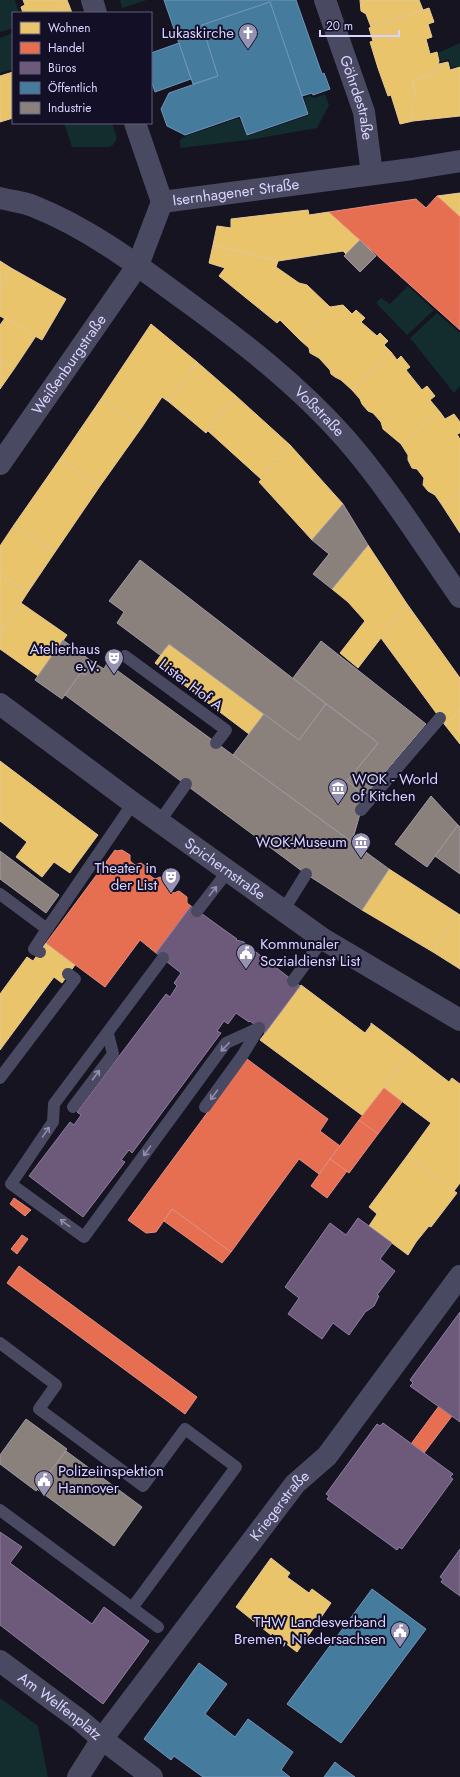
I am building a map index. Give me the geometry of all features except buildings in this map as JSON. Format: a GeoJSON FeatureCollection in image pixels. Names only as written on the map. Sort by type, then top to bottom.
{"type":"FeatureCollection","features":[{"type":"Feature","properties":{"kind":"street"},"geometry":{"type":"LineString","coordinates":[[92,0],[96,12]]}},
{"type":"Feature","properties":{"kind":"street","name":"Göhrdestraße"},"geometry":{"type":"LineString","coordinates":[[325,0],[364,112],[372,174]]}},
{"type":"Feature","properties":{"kind":"street"},"geometry":{"type":"LineString","coordinates":[[134,124],[162,202]]}},
{"type":"Feature","properties":{"kind":"street","name":"Isernhagener Straße"},"geometry":{"type":"LineString","coordinates":[[138,265],[162,202],[460,161]]}},
{"type":"Feature","properties":{"kind":"street"},"geometry":{"type":"LineString","coordinates":[[0,198],[32,206],[93,235],[138,265]]}},
{"type":"Feature","properties":{"kind":"street","name":"Weißenburgstraße"},"geometry":{"type":"LineString","coordinates":[[2,458],[138,265]]}},
{"type":"Feature","properties":{"kind":"street","name":"Voßstraße"},"geometry":{"type":"LineString","coordinates":[[138,265],[285,376],[339,432],[388,493],[460,597]]}},
{"type":"Feature","properties":{"kind":"street","name":"Spichernstraße"},"geometry":{"type":"LineString","coordinates":[[0,704],[133,803],[323,939],[460,1020]]}},
{"type":"Feature","properties":{"kind":"street","name":"Kriegerstraße"},"geometry":{"type":"LineString","coordinates":[[102,1739],[295,1484],[327,1456],[460,1276]]}},
{"type":"Feature","properties":{"kind":"street","name":"Am Welfenplatz"},"geometry":{"type":"LineString","coordinates":[[0,1661],[81,1721],[102,1739],[78,1777]]}},
{"type":"Feature","properties":{"kind":"street"},"geometry":{"type":"LineString","coordinates":[[102,1739],[152,1777]]}},
{"type":"Feature","properties":{"kind":"lane","name":"Lister Hof A"},"geometry":{"type":"LineString","coordinates":[[125,656],[226,730],[216,742]]}},
{"type":"Feature","properties":{"kind":"lane"},"geometry":{"type":"LineString","coordinates":[[361,810],[440,718]]}},
{"type":"Feature","properties":{"kind":"lane"},"geometry":{"type":"LineString","coordinates":[[160,821],[186,784]]}},
{"type":"Feature","properties":{"kind":"lane"},"geometry":{"type":"LineString","coordinates":[[40,952],[34,949],[133,803]]}},
{"type":"Feature","properties":{"kind":"lane"},"geometry":{"type":"LineString","coordinates":[[197,911],[228,871]]}},
{"type":"Feature","properties":{"kind":"lane"},"geometry":{"type":"LineString","coordinates":[[283,911],[306,874]]}},
{"type":"Feature","properties":{"kind":"lane"},"geometry":{"type":"LineString","coordinates":[[0,894],[48,929]]}},
{"type":"Feature","properties":{"kind":"lane"},"geometry":{"type":"LineString","coordinates":[[293,981],[323,939]]}},
{"type":"Feature","properties":{"kind":"lane"},"geometry":{"type":"LineString","coordinates":[[163,958],[108,1034],[54,1104],[53,1122],[11,1184],[84,1236],[226,1043],[258,1028],[242,1056],[205,1107]]}},
{"type":"Feature","properties":{"kind":"lane"},"geometry":{"type":"LineString","coordinates":[[0,1078],[75,979],[68,974]]}},
{"type":"Feature","properties":{"kind":"lane"},"geometry":{"type":"LineString","coordinates":[[73,1106],[113,1054],[108,1034]]}},
{"type":"Feature","properties":{"kind":"lane"},"geometry":{"type":"LineString","coordinates":[[0,1343],[56,1385],[39,1409],[143,1486],[185,1429],[236,1467],[132,1608]]}},
{"type":"Feature","properties":{"kind":"lane"},"geometry":{"type":"LineString","coordinates":[[0,1510],[158,1628]]}},
{"type":"Feature","properties":{"kind":"green space"},"geometry":{"type":"Polygon","coordinates":[[[0,0],[15,0],[19,12],[12,12],[12,28],[0,32],[0,0]]]}},
{"type":"Feature","properties":{"kind":"green space"},"geometry":{"type":"Polygon","coordinates":[[[120,0],[147,0],[122,8],[120,0]]]}},
{"type":"Feature","properties":{"kind":"green space"},"geometry":{"type":"Polygon","coordinates":[[[12,33],[12,69],[0,73],[0,38],[12,33]]]}},
{"type":"Feature","properties":{"kind":"green space"},"geometry":{"type":"Polygon","coordinates":[[[460,43],[460,66],[451,68],[449,59],[441,62],[438,53],[460,43]]]}},
{"type":"Feature","properties":{"kind":"green space"},"geometry":{"type":"Polygon","coordinates":[[[325,94],[329,105],[317,128],[248,140],[180,148],[180,140],[186,136],[239,118],[247,136],[309,115],[304,98],[310,96],[314,98],[325,94]]]}},
{"type":"Feature","properties":{"kind":"green space"},"geometry":{"type":"Polygon","coordinates":[[[64,124],[112,124],[117,138],[113,145],[109,147],[72,147],[64,124]]]}},
{"type":"Feature","properties":{"kind":"green space"},"geometry":{"type":"Polygon","coordinates":[[[408,286],[434,310],[407,335],[376,303],[381,298],[390,304],[408,286]]]}},
{"type":"Feature","properties":{"kind":"green space"},"geometry":{"type":"Polygon","coordinates":[[[437,313],[460,333],[460,386],[454,393],[410,338],[437,313]]]}},
{"type":"Feature","properties":{"kind":"green space"},"geometry":{"type":"Polygon","coordinates":[[[0,1698],[38,1726],[48,1777],[0,1777],[0,1698]]]}},
{"type":"Feature","properties":{"kind":"place","name":"Lukaskirche"},"geometry":{"type":"Point","coordinates":[248,50]}},
{"type":"Feature","properties":{"kind":"place","name":"Atelierhaus e.V."},"geometry":{"type":"Point","coordinates":[114,675]}},
{"type":"Feature","properties":{"kind":"place","name":"WOK - World of Kitchen"},"geometry":{"type":"Point","coordinates":[338,805]}},
{"type":"Feature","properties":{"kind":"place","name":"WOK-Museum"},"geometry":{"type":"Point","coordinates":[361,859]}},
{"type":"Feature","properties":{"kind":"place","name":"Theater in der List"},"geometry":{"type":"Point","coordinates":[171,894]}},
{"type":"Feature","properties":{"kind":"place","name":"Kommunaler Sozialdienst List"},"geometry":{"type":"Point","coordinates":[246,970]}},
{"type":"Feature","properties":{"kind":"place","name":"Polizeiinspektion Hannover"},"geometry":{"type":"Point","coordinates":[44,1497]}},
{"type":"Feature","properties":{"kind":"place","name":"THW Landesverband Bremen, Niedersachsen"},"geometry":{"type":"Point","coordinates":[400,1648]}}]}
